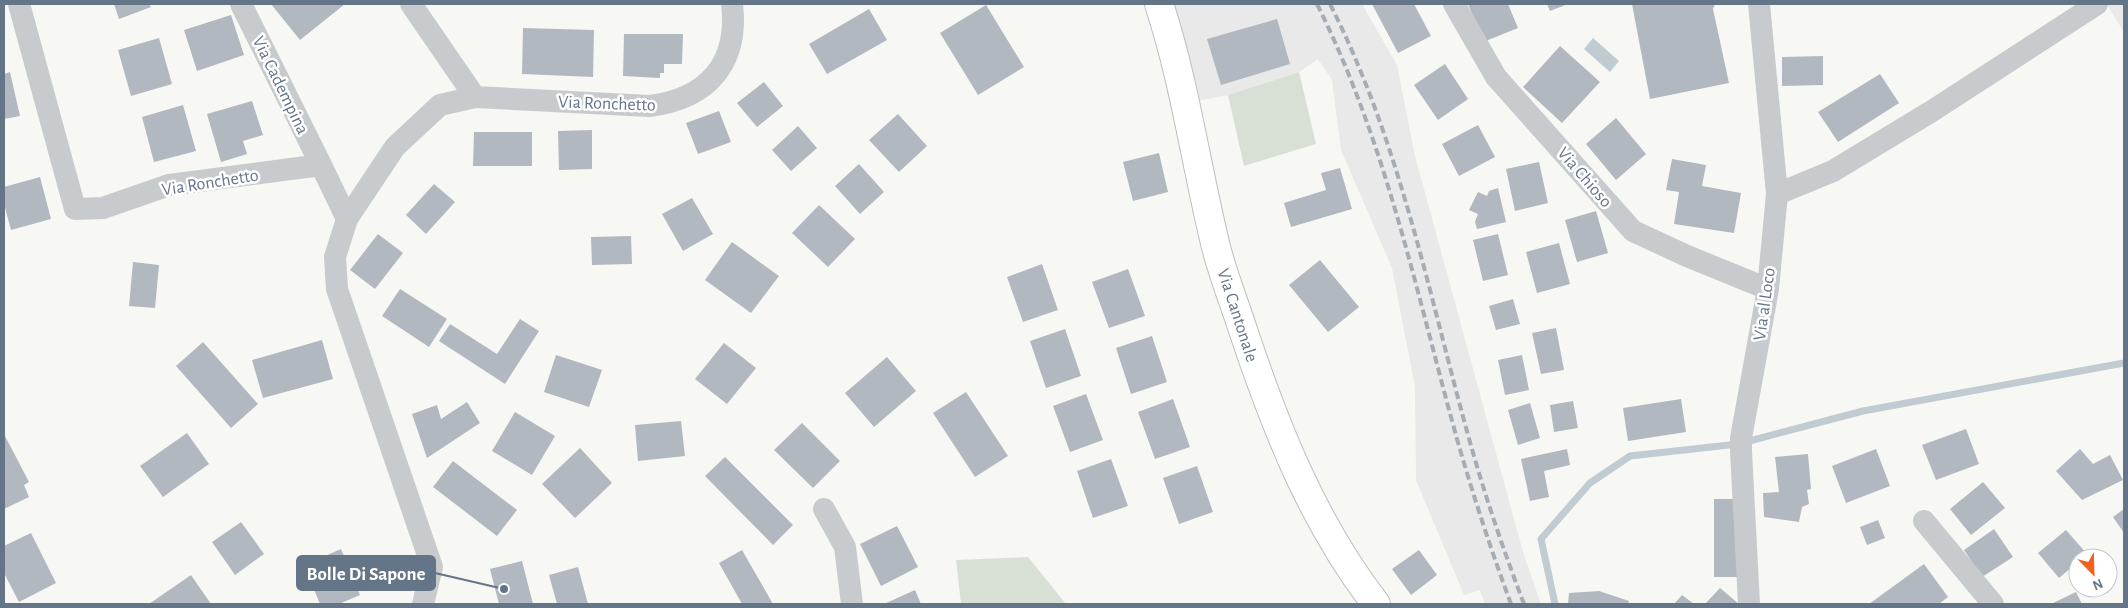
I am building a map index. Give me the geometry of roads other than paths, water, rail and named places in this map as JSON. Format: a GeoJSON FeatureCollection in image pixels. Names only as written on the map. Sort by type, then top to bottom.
{"type":"FeatureCollection","features":[{"type":"Feature","properties":{"kind":"main road","name":"Via Cantonale"},"geometry":{"type":"LineString","coordinates":[[1159,4],[1186,103],[1216,248],[1268,401],[1293,462],[1321,518],[1343,559],[1376,604]]}},
{"type":"Feature","properties":{"kind":"street","name":"Via Ronchetto"},"geometry":{"type":"LineString","coordinates":[[19,4],[75,209],[103,208],[169,185],[321,165]]}},
{"type":"Feature","properties":{"kind":"street","name":"Via Cadempina"},"geometry":{"type":"LineString","coordinates":[[241,4],[321,165]]}},
{"type":"Feature","properties":{"kind":"street"},"geometry":{"type":"LineString","coordinates":[[410,4],[475,97]]}},
{"type":"Feature","properties":{"kind":"street","name":"Via Ronchetto"},"geometry":{"type":"LineString","coordinates":[[423,604],[432,567],[338,289],[335,257],[347,219],[395,146],[440,106],[475,97],[649,106],[667,104],[683,99],[714,76],[725,61],[733,40],[735,24],[732,4]]}},
{"type":"Feature","properties":{"kind":"street","name":"Via Chioso"},"geometry":{"type":"LineString","coordinates":[[1454,4],[1496,76],[1633,231],[1687,256],[1768,289]]}},
{"type":"Feature","properties":{"kind":"street","name":"Via al Loco"},"geometry":{"type":"LineString","coordinates":[[1749,604],[1741,444],[1768,289],[1777,194],[1759,4]]}},
{"type":"Feature","properties":{"kind":"street"},"geometry":{"type":"LineString","coordinates":[[1777,194],[1833,171],[1932,111],[2097,4]]}},
{"type":"Feature","properties":{"kind":"street"},"geometry":{"type":"LineString","coordinates":[[321,165],[347,219]]}},
{"type":"Feature","properties":{"kind":"street"},"geometry":{"type":"LineString","coordinates":[[824,509],[846,547],[852,604]]}},
{"type":"Feature","properties":{"kind":"street"},"geometry":{"type":"LineString","coordinates":[[1924,521],[1993,604]]}},
{"type":"Feature","properties":{"kind":"waterway"},"geometry":{"type":"LineString","coordinates":[[1555,604],[1541,539],[1590,483],[1630,456],[1738,444],[1863,411],[2124,363]]}},
{"type":"Feature","properties":{"kind":"railway"},"geometry":{"type":"LineString","coordinates":[[1317,4],[1341,56],[1381,163],[1398,218],[1463,460],[1489,543],[1511,604]]}},
{"type":"Feature","properties":{"kind":"railway"},"geometry":{"type":"LineString","coordinates":[[1330,4],[1375,108],[1393,162],[1410,216],[1474,457],[1494,521],[1524,604]]}},
{"type":"Feature","properties":{"kind":"place","name":"Bolle Di Sapone"},"geometry":{"type":"Point","coordinates":[504,589]}}]}
